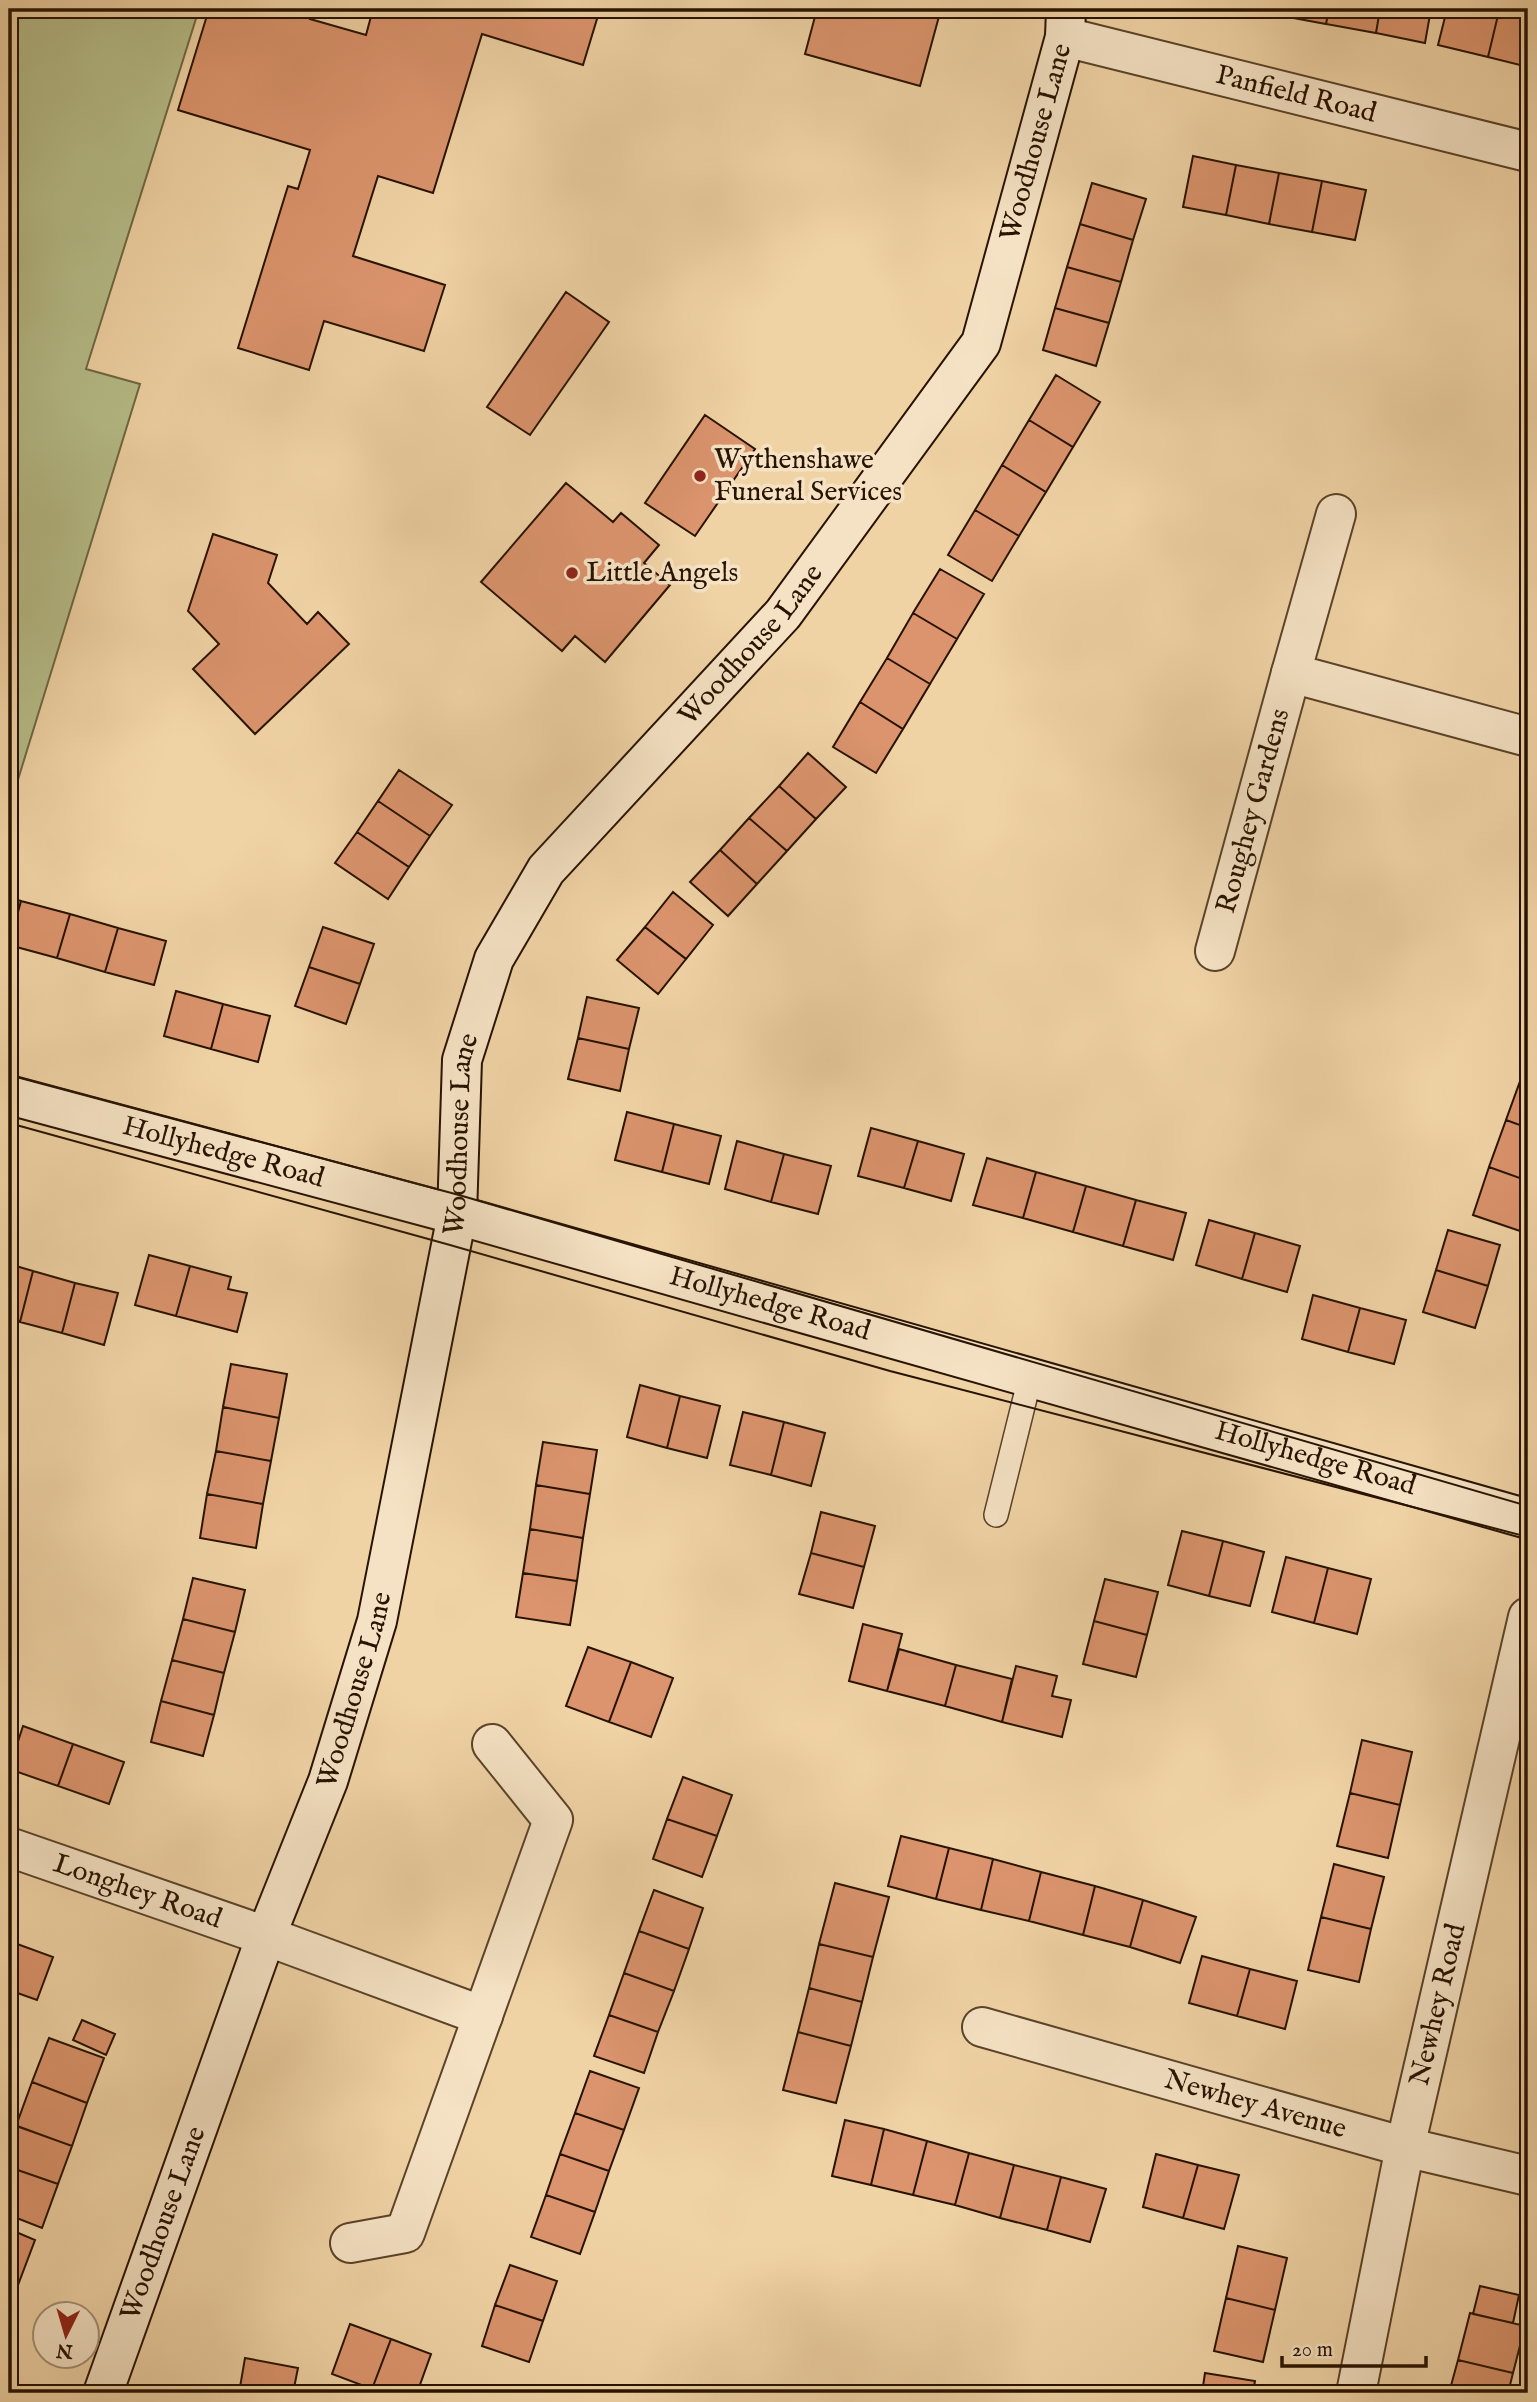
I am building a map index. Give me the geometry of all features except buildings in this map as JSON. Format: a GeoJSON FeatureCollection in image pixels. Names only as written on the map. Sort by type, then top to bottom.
{"type":"FeatureCollection","features":[{"type":"Feature","properties":{"kind":"street","name":"Panfield Road"},"geometry":{"type":"LineString","coordinates":[[1066,23],[1528,152]]}},
{"type":"Feature","properties":{"kind":"street","name":"Woodhouse Lane"},"geometry":{"type":"LineString","coordinates":[[103,2393],[266,1936],[328,1781],[377,1621],[457,1214],[462,1060],[494,959],[547,870],[783,614],[981,343],[1066,23]]}},
{"type":"Feature","properties":{"kind":"street","name":"Roughey Gardens"},"geometry":{"type":"LineString","coordinates":[[1215,951],[1336,514]]}},
{"type":"Feature","properties":{"kind":"street","name":"Roughey Gardens"},"geometry":{"type":"LineString","coordinates":[[1291,673],[1528,737]]}},
{"type":"Feature","properties":{"kind":"street","name":"Hollyhedge Road"},"geometry":{"type":"LineString","coordinates":[[9,1095],[457,1214],[1528,1518]]}},
{"type":"Feature","properties":{"kind":"street","name":"Newhey Road"},"geometry":{"type":"LineString","coordinates":[[1356,2393],[1405,2147],[1528,1617]]}},
{"type":"Feature","properties":{"kind":"street"},"geometry":{"type":"LineString","coordinates":[[350,2243],[405,2233],[553,1820],[492,1744]]}},
{"type":"Feature","properties":{"kind":"street","name":"Longhey Road"},"geometry":{"type":"LineString","coordinates":[[9,1847],[266,1936],[483,2016]]}},
{"type":"Feature","properties":{"kind":"street","name":"Newhey Avenue"},"geometry":{"type":"LineString","coordinates":[[982,2027],[1405,2147],[1528,2176]]}},
{"type":"Feature","properties":{"kind":"lane"},"geometry":{"type":"LineString","coordinates":[[996,1515],[1030,1378]]}},
{"type":"Feature","properties":{"kind":"green space"},"geometry":{"type":"Polygon","coordinates":[[[9,9],[199,9],[86,369],[140,384],[16,786],[9,784],[9,9]]]}},
{"type":"Feature","properties":{"kind":"tram line"},"geometry":{"type":"LineString","coordinates":[[9,1075],[459,1195],[1528,1506]]}},
{"type":"Feature","properties":{"kind":"tram line"},"geometry":{"type":"LineString","coordinates":[[9,1123],[890,1371],[1528,1537]]}},
{"type":"Feature","properties":{"kind":"place","name":"Wythenshawe Funeral Services"},"geometry":{"type":"Point","coordinates":[700,476]}},
{"type":"Feature","properties":{"kind":"place","name":"Little Angels"},"geometry":{"type":"Point","coordinates":[572,573]}}]}
